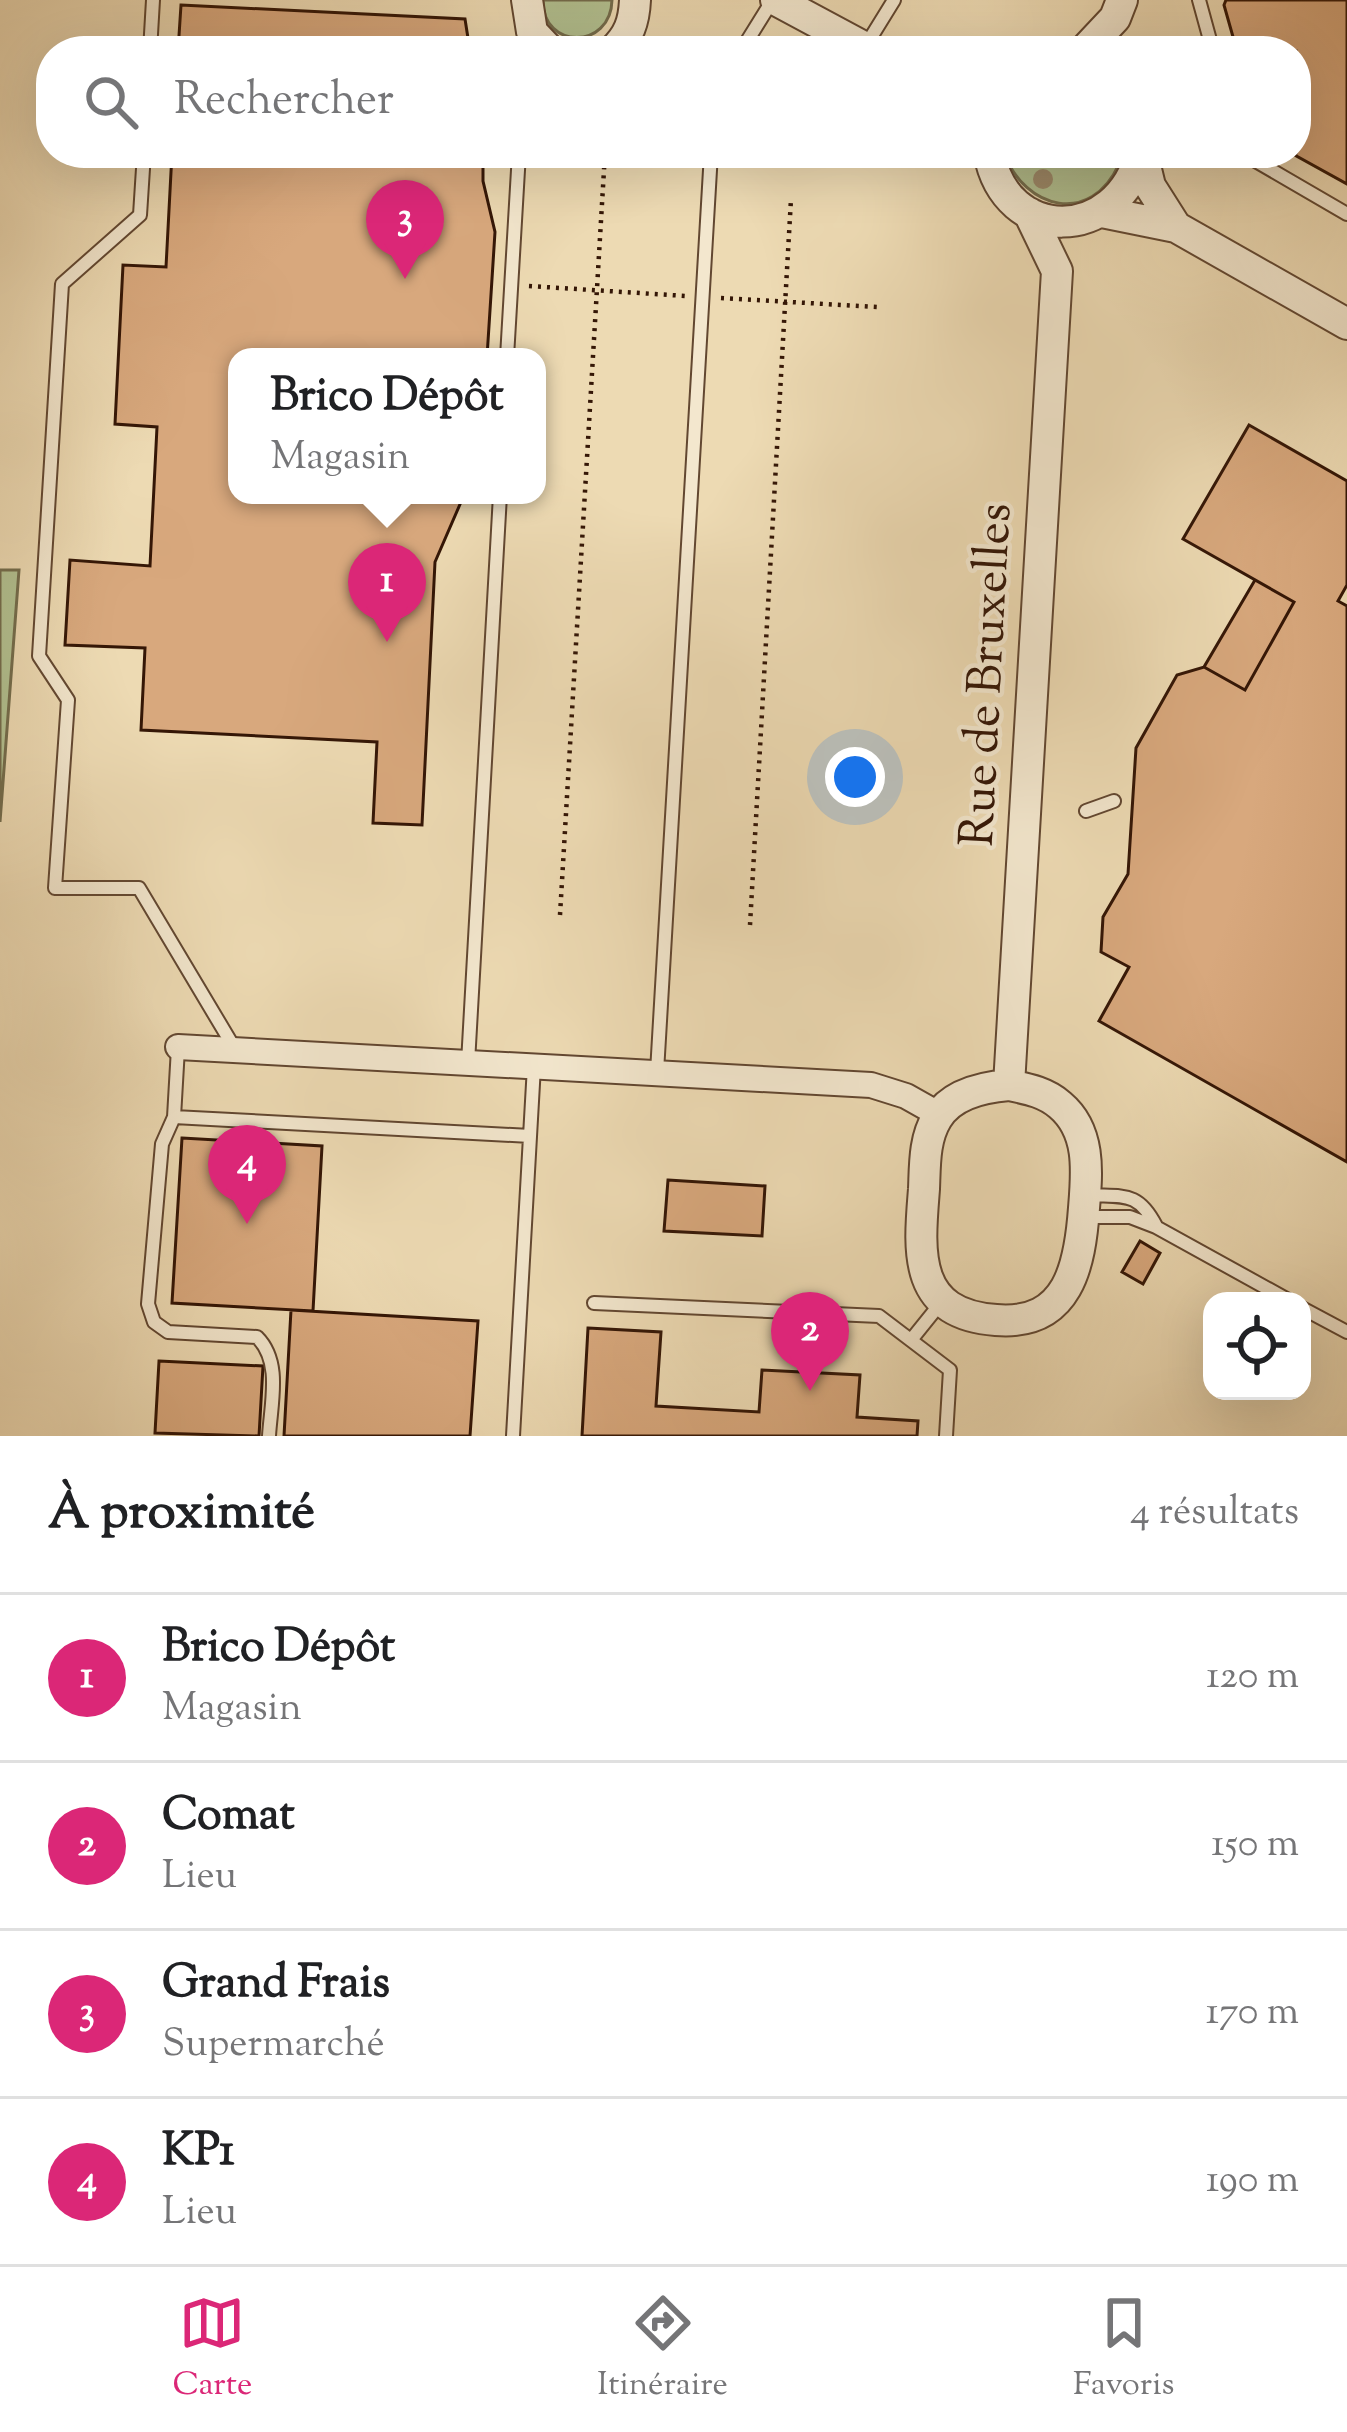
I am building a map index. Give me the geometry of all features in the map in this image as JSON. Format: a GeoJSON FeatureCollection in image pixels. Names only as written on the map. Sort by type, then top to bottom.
{"type":"FeatureCollection","features":[{"type":"Feature","properties":{"kind":"street"},"geometry":{"type":"LineString","coordinates":[[627,36],[635,0]]}},
{"type":"Feature","properties":{"kind":"street"},"geometry":{"type":"LineString","coordinates":[[774,0],[843,36]]}},
{"type":"Feature","properties":{"kind":"street"},"geometry":{"type":"LineString","coordinates":[[526,7],[536,36]]}},
{"type":"Feature","properties":{"kind":"street"},"geometry":{"type":"LineString","coordinates":[[1096,36],[1119,9]]}},
{"type":"Feature","properties":{"kind":"street","name":"Rue de Bruxelles"},"geometry":{"type":"LineString","coordinates":[[992,168],[1010,199],[1029,213],[1057,271],[1010,1085]]}},
{"type":"Feature","properties":{"kind":"street","name":"Rue de Bruxelles"},"geometry":{"type":"LineString","coordinates":[[1057,271],[1096,214],[1122,196],[1137,168]]}},
{"type":"Feature","properties":{"kind":"street"},"geometry":{"type":"LineString","coordinates":[[1145,168],[1150,186],[1176,227]]}},
{"type":"Feature","properties":{"kind":"street"},"geometry":{"type":"LineString","coordinates":[[1029,213],[1070,221],[1096,214],[1176,227],[1346,323]]}},
{"type":"Feature","properties":{"kind":"street"},"geometry":{"type":"LineString","coordinates":[[178,1047],[871,1085],[906,1096],[938,1114]]}},
{"type":"Feature","properties":{"kind":"street"},"geometry":{"type":"LineString","coordinates":[[1010,1085],[1037,1091],[1062,1106],[1088,1159],[1081,1258],[1071,1282],[1050,1307],[1026,1318],[995,1320],[966,1314],[944,1300],[926,1280],[919,1254],[927,1142],[938,1114],[980,1088],[1010,1085]]}},
{"type":"Feature","properties":{"kind":"lane"},"geometry":{"type":"LineString","coordinates":[[151,36],[153,0]]}},
{"type":"Feature","properties":{"kind":"lane"},"geometry":{"type":"LineString","coordinates":[[751,36],[774,0]]}},
{"type":"Feature","properties":{"kind":"lane"},"geometry":{"type":"LineString","coordinates":[[875,36],[894,0]]}},
{"type":"Feature","properties":{"kind":"lane"},"geometry":{"type":"LineString","coordinates":[[1199,0],[1209,36]]}},
{"type":"Feature","properties":{"kind":"lane"},"geometry":{"type":"LineString","coordinates":[[143,168],[140,215],[62,284],[39,656],[68,700],[55,888],[139,888],[235,1049]]}},
{"type":"Feature","properties":{"kind":"lane"},"geometry":{"type":"LineString","coordinates":[[508,348],[518,168]]}},
{"type":"Feature","properties":{"kind":"lane"},"geometry":{"type":"LineString","coordinates":[[657,1072],[710,168]]}},
{"type":"Feature","properties":{"kind":"lane"},"geometry":{"type":"LineString","coordinates":[[1268,168],[1347,214]]}},
{"type":"Feature","properties":{"kind":"lane"},"geometry":{"type":"LineString","coordinates":[[468,1063],[499,504]]}},
{"type":"Feature","properties":{"kind":"lane"},"geometry":{"type":"LineString","coordinates":[[1086,811],[1114,801]]}},
{"type":"Feature","properties":{"kind":"lane"},"geometry":{"type":"LineString","coordinates":[[178,1047],[174,1117],[162,1144],[148,1304],[154,1322],[168,1332],[257,1336],[270,1349],[269,1436]]}},
{"type":"Feature","properties":{"kind":"lane"},"geometry":{"type":"LineString","coordinates":[[513,1436],[534,1066]]}},
{"type":"Feature","properties":{"kind":"lane"},"geometry":{"type":"LineString","coordinates":[[174,1117],[530,1136]]}},
{"type":"Feature","properties":{"kind":"lane"},"geometry":{"type":"LineString","coordinates":[[1084,1206],[1132,1198],[1145,1204],[1156,1227]]}},
{"type":"Feature","properties":{"kind":"lane"},"geometry":{"type":"LineString","coordinates":[[1084,1206],[1156,1227],[1274,1292]]}},
{"type":"Feature","properties":{"kind":"lane"},"geometry":{"type":"LineString","coordinates":[[911,1340],[944,1300]]}},
{"type":"Feature","properties":{"kind":"lane"},"geometry":{"type":"LineString","coordinates":[[594,1303],[879,1316],[950,1370],[946,1436]]}},
{"type":"Feature","properties":{"kind":"lane"},"geometry":{"type":"LineString","coordinates":[[1311,1313],[1347,1333]]}},
{"type":"Feature","properties":{"kind":"path"},"geometry":{"type":"LineString","coordinates":[[560,915],[604,168]]}},
{"type":"Feature","properties":{"kind":"path"},"geometry":{"type":"LineString","coordinates":[[750,925],[791,199]]}},
{"type":"Feature","properties":{"kind":"green space"},"geometry":{"type":"Polygon","coordinates":[[[543,0],[612,0],[601,28],[585,36],[564,35],[546,16],[543,0]]]}},
{"type":"Feature","properties":{"kind":"green space"},"geometry":{"type":"Polygon","coordinates":[[[1012,168],[1117,168],[1107,184],[1076,203],[1042,198],[1012,168]]]}},
{"type":"Feature","properties":{"kind":"green space"},"geometry":{"type":"Polygon","coordinates":[[[0,570],[19,570],[0,822],[0,570]]]}},
{"type":"Feature","properties":{"kind":"building"},"geometry":{"type":"Polygon","coordinates":[[[1226,0],[1347,0],[1347,184],[1311,164],[1311,36],[1233,36],[1226,0]]]}},
{"type":"Feature","properties":{"kind":"building"},"geometry":{"type":"Polygon","coordinates":[[[181,5],[465,19],[468,36],[179,36],[181,5]]]}},
{"type":"Feature","properties":{"kind":"building"},"geometry":{"type":"Polygon","coordinates":[[[171,168],[483,168],[495,232],[488,348],[228,348],[228,504],[460,504],[435,562],[422,825],[373,823],[377,742],[141,730],[145,648],[65,645],[70,560],[150,566],[157,427],[115,424],[123,265],[166,267],[171,168]]]}},
{"type":"Feature","properties":{"kind":"building"},"geometry":{"type":"Polygon","coordinates":[[[1249,425],[1347,481],[1347,585],[1338,601],[1347,606],[1347,1162],[1099,1021],[1129,967],[1101,952],[1103,917],[1128,874],[1136,748],[1177,675],[1204,667],[1245,690],[1294,602],[1183,539],[1249,425]]]}},
{"type":"Feature","properties":{"kind":"building"},"geometry":{"type":"Polygon","coordinates":[[[1255,580],[1294,602],[1245,690],[1204,667],[1255,580]]]}},
{"type":"Feature","properties":{"kind":"building"},"geometry":{"type":"Polygon","coordinates":[[[182,1138],[322,1146],[313,1311],[172,1303],[182,1138]]]}},
{"type":"Feature","properties":{"kind":"building"},"geometry":{"type":"Polygon","coordinates":[[[668,1180],[765,1186],[762,1236],[664,1231],[668,1180]]]}},
{"type":"Feature","properties":{"kind":"building"},"geometry":{"type":"Polygon","coordinates":[[[1140,1241],[1160,1253],[1143,1284],[1122,1272],[1140,1241]]]}},
{"type":"Feature","properties":{"kind":"building"},"geometry":{"type":"Polygon","coordinates":[[[291,1310],[478,1321],[470,1436],[284,1436],[291,1310]]]}},
{"type":"Feature","properties":{"kind":"building"},"geometry":{"type":"Polygon","coordinates":[[[588,1328],[661,1332],[656,1406],[759,1412],[762,1370],[860,1375],[857,1417],[918,1421],[917,1436],[582,1436],[588,1328]]]}},
{"type":"Feature","properties":{"kind":"building"},"geometry":{"type":"Polygon","coordinates":[[[159,1361],[263,1366],[259,1436],[155,1433],[159,1361]]]}},
{"type":"Feature","properties":{"kind":"place","name":"Grand Frais"},"geometry":{"type":"Point","coordinates":[405,279]}},
{"type":"Feature","properties":{"kind":"place","name":"Brico Dépôt"},"geometry":{"type":"Point","coordinates":[387,642]}},
{"type":"Feature","properties":{"kind":"place","name":"KP1"},"geometry":{"type":"Point","coordinates":[247,1224]}},
{"type":"Feature","properties":{"kind":"place","name":"Comat"},"geometry":{"type":"Point","coordinates":[810,1391]}}]}
